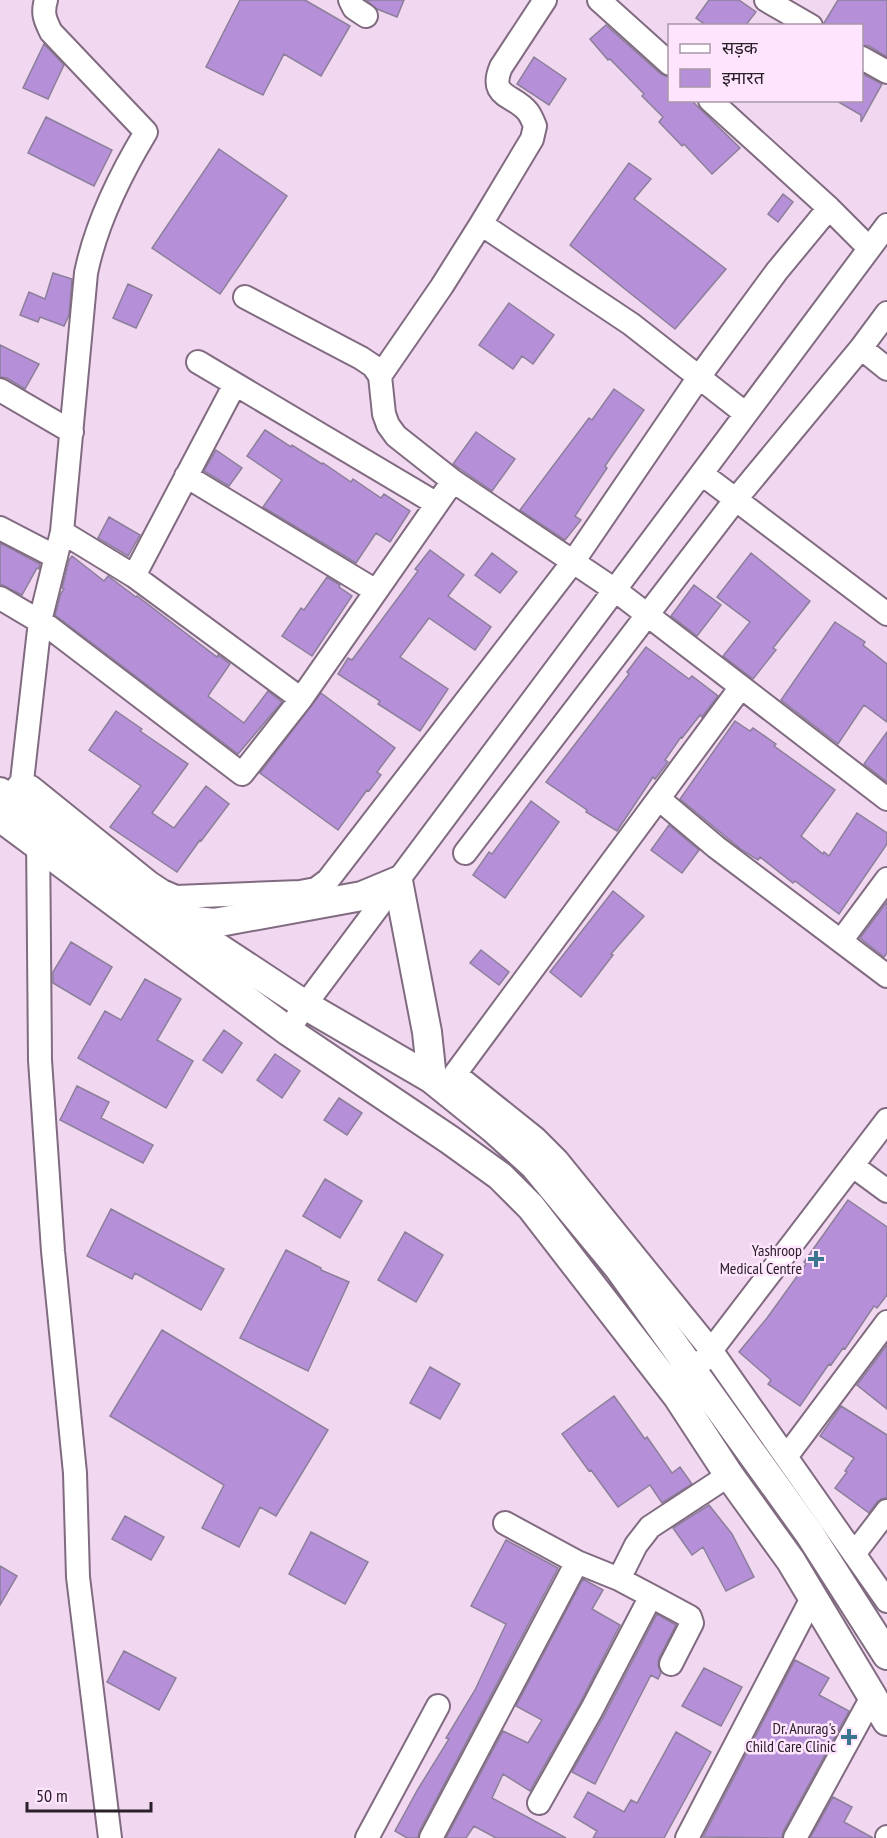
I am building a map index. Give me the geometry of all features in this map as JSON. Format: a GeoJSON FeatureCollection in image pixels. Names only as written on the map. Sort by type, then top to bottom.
{"type":"FeatureCollection","features":[{"type":"Feature","properties":{"kind":"main road"},"geometry":{"type":"LineString","coordinates":[[8,801],[38,833],[288,1031],[500,1176],[531,1207],[678,1397],[729,1475],[791,1561],[880,1709]]}},
{"type":"Feature","properties":{"kind":"main road"},"geometry":{"type":"LineString","coordinates":[[38,833],[305,1005],[432,1079],[534,1165],[619,1268],[809,1533],[887,1655]]}},
{"type":"Feature","properties":{"kind":"main road"},"geometry":{"type":"LineString","coordinates":[[173,918],[214,923],[362,896],[398,881],[427,1032],[432,1079]]}},
{"type":"Feature","properties":{"kind":"street"},"geometry":{"type":"LineString","coordinates":[[46,0],[43,8],[44,17],[51,32],[146,132],[100,222],[91,252],[87,273],[62,532],[40,621],[22,781],[8,801],[176,897],[300,892],[316,889],[328,880],[573,562],[699,377],[777,271],[829,208]]}},
{"type":"Feature","properties":{"kind":"street"},"geometry":{"type":"LineString","coordinates":[[350,0],[354,8],[366,16]]}},
{"type":"Feature","properties":{"kind":"street"},"geometry":{"type":"LineString","coordinates":[[381,376],[442,286],[532,139],[535,126],[528,111],[500,91],[496,78],[545,0]]}},
{"type":"Feature","properties":{"kind":"street"},"geometry":{"type":"LineString","coordinates":[[599,0],[668,63]]}},
{"type":"Feature","properties":{"kind":"street"},"geometry":{"type":"LineString","coordinates":[[766,0],[808,24]]}},
{"type":"Feature","properties":{"kind":"street"},"geometry":{"type":"LineString","coordinates":[[863,59],[887,72]]}},
{"type":"Feature","properties":{"kind":"street"},"geometry":{"type":"LineString","coordinates":[[712,102],[829,208],[869,248]]}},
{"type":"Feature","properties":{"kind":"street"},"geometry":{"type":"LineString","coordinates":[[481,224],[632,324],[746,414]]}},
{"type":"Feature","properties":{"kind":"street"},"geometry":{"type":"LineString","coordinates":[[288,1031],[305,1005],[887,225]]}},
{"type":"Feature","properties":{"kind":"street"},"geometry":{"type":"LineString","coordinates":[[244,297],[373,366],[381,376],[384,414],[396,436],[453,481],[615,590],[887,799]]}},
{"type":"Feature","properties":{"kind":"street"},"geometry":{"type":"LineString","coordinates":[[465,853],[736,500],[887,313]]}},
{"type":"Feature","properties":{"kind":"street"},"geometry":{"type":"LineString","coordinates":[[861,348],[887,369]]}},
{"type":"Feature","properties":{"kind":"street"},"geometry":{"type":"LineString","coordinates":[[198,362],[437,504]]}},
{"type":"Feature","properties":{"kind":"street"},"geometry":{"type":"LineString","coordinates":[[134,576],[235,384]]}},
{"type":"Feature","properties":{"kind":"street"},"geometry":{"type":"LineString","coordinates":[[0,390],[72,432]]}},
{"type":"Feature","properties":{"kind":"street"},"geometry":{"type":"LineString","coordinates":[[702,474],[887,614]]}},
{"type":"Feature","properties":{"kind":"street"},"geometry":{"type":"LineString","coordinates":[[186,476],[376,591]]}},
{"type":"Feature","properties":{"kind":"street"},"geometry":{"type":"LineString","coordinates":[[0,598],[40,621],[242,774],[302,699],[453,481]]}},
{"type":"Feature","properties":{"kind":"street"},"geometry":{"type":"LineString","coordinates":[[0,528],[56,557]]}},
{"type":"Feature","properties":{"kind":"street"},"geometry":{"type":"LineString","coordinates":[[62,532],[134,576],[302,699]]}},
{"type":"Feature","properties":{"kind":"street"},"geometry":{"type":"LineString","coordinates":[[741,687],[455,1074],[528,1132],[557,1160],[711,1350],[887,1601]]}},
{"type":"Feature","properties":{"kind":"street"},"geometry":{"type":"LineString","coordinates":[[659,799],[716,847],[887,976]]}},
{"type":"Feature","properties":{"kind":"street"},"geometry":{"type":"LineString","coordinates":[[38,833],[40,1053],[53,1251],[75,1473],[78,1577],[110,1838]]}},
{"type":"Feature","properties":{"kind":"street"},"geometry":{"type":"LineString","coordinates":[[841,941],[887,879]]}},
{"type":"Feature","properties":{"kind":"street"},"geometry":{"type":"LineString","coordinates":[[678,1397],[711,1350],[887,1120]]}},
{"type":"Feature","properties":{"kind":"street"},"geometry":{"type":"LineString","coordinates":[[853,1166],[887,1191]]}},
{"type":"Feature","properties":{"kind":"street"},"geometry":{"type":"LineString","coordinates":[[786,1457],[887,1322]]}},
{"type":"Feature","properties":{"kind":"street"},"geometry":{"type":"LineString","coordinates":[[619,1579],[636,1545],[650,1527],[729,1475]]}},
{"type":"Feature","properties":{"kind":"street"},"geometry":{"type":"LineString","coordinates":[[854,1554],[887,1511]]}},
{"type":"Feature","properties":{"kind":"street"},"geometry":{"type":"LineString","coordinates":[[505,1523],[577,1562],[619,1579],[690,1617],[692,1623],[671,1664]]}},
{"type":"Feature","properties":{"kind":"street"},"geometry":{"type":"LineString","coordinates":[[431,1838],[577,1562]]}},
{"type":"Feature","properties":{"kind":"street"},"geometry":{"type":"LineString","coordinates":[[539,1803],[592,1709],[651,1596]]}},
{"type":"Feature","properties":{"kind":"street"},"geometry":{"type":"LineString","coordinates":[[687,1838],[812,1598]]}},
{"type":"Feature","properties":{"kind":"street"},"geometry":{"type":"LineString","coordinates":[[367,1838],[438,1706]]}},
{"type":"Feature","properties":{"kind":"street"},"geometry":{"type":"LineString","coordinates":[[795,1838],[880,1709]]}},
{"type":"Feature","properties":{"kind":"building"},"geometry":{"type":"Polygon","coordinates":[[[240,0],[305,0],[350,26],[321,76],[284,54],[263,95],[206,67],[240,0]]]}},
{"type":"Feature","properties":{"kind":"building"},"geometry":{"type":"Polygon","coordinates":[[[366,0],[404,0],[397,17],[377,9],[366,0]]]}},
{"type":"Feature","properties":{"kind":"building"},"geometry":{"type":"Polygon","coordinates":[[[709,0],[739,0],[756,12],[747,24],[704,24],[696,18],[709,0]]]}},
{"type":"Feature","properties":{"kind":"building"},"geometry":{"type":"Polygon","coordinates":[[[838,0],[887,0],[887,57],[869,46],[863,45],[863,24],[824,23],[838,0]]]}},
{"type":"Feature","properties":{"kind":"building"},"geometry":{"type":"Polygon","coordinates":[[[606,25],[661,74],[668,77],[668,102],[693,102],[740,148],[712,174],[684,144],[682,146],[659,122],[663,117],[642,96],[644,94],[610,59],[608,60],[590,39],[606,25]]]}},
{"type":"Feature","properties":{"kind":"building"},"geometry":{"type":"Polygon","coordinates":[[[44,44],[64,65],[48,99],[23,88],[44,44]]]}},
{"type":"Feature","properties":{"kind":"building"},"geometry":{"type":"Polygon","coordinates":[[[534,57],[566,79],[549,105],[517,84],[534,57]]]}},
{"type":"Feature","properties":{"kind":"building"},"geometry":{"type":"Polygon","coordinates":[[[863,74],[882,84],[861,122],[861,115],[838,102],[863,102],[863,74]]]}},
{"type":"Feature","properties":{"kind":"building"},"geometry":{"type":"Polygon","coordinates":[[[46,117],[112,150],[94,186],[28,153],[46,117]]]}},
{"type":"Feature","properties":{"kind":"building"},"geometry":{"type":"Polygon","coordinates":[[[219,149],[287,196],[220,294],[152,248],[219,149]]]}},
{"type":"Feature","properties":{"kind":"building"},"geometry":{"type":"Polygon","coordinates":[[[629,163],[651,179],[634,199],[726,269],[675,329],[570,245],[629,163]]]}},
{"type":"Feature","properties":{"kind":"building"},"geometry":{"type":"Polygon","coordinates":[[[783,194],[793,202],[778,222],[768,214],[783,194]]]}},
{"type":"Feature","properties":{"kind":"building"},"geometry":{"type":"Polygon","coordinates":[[[53,273],[72,279],[69,315],[64,326],[40,317],[38,322],[20,315],[29,292],[45,299],[53,273]]]}},
{"type":"Feature","properties":{"kind":"building"},"geometry":{"type":"Polygon","coordinates":[[[128,284],[152,295],[136,328],[113,318],[128,284]]]}},
{"type":"Feature","properties":{"kind":"building"},"geometry":{"type":"Polygon","coordinates":[[[509,303],[554,335],[533,364],[522,356],[513,369],[479,345],[509,303]]]}},
{"type":"Feature","properties":{"kind":"building"},"geometry":{"type":"Polygon","coordinates":[[[0,345],[39,364],[25,389],[7,378],[0,377],[0,345]]]}},
{"type":"Feature","properties":{"kind":"building"},"geometry":{"type":"Polygon","coordinates":[[[614,389],[644,410],[605,466],[607,468],[575,516],[581,520],[565,540],[520,510],[589,418],[592,420],[614,389]]]}},
{"type":"Feature","properties":{"kind":"building"},"geometry":{"type":"Polygon","coordinates":[[[265,430],[351,482],[353,479],[381,498],[384,494],[410,511],[390,542],[376,533],[356,563],[263,507],[282,480],[247,456],[265,430]]]}},
{"type":"Feature","properties":{"kind":"building"},"geometry":{"type":"Polygon","coordinates":[[[476,432],[515,459],[492,491],[453,464],[476,432]]]}},
{"type":"Feature","properties":{"kind":"building"},"geometry":{"type":"Polygon","coordinates":[[[216,450],[242,468],[229,486],[204,471],[216,450]]]}},
{"type":"Feature","properties":{"kind":"building"},"geometry":{"type":"Polygon","coordinates":[[[109,517],[140,535],[128,556],[98,538],[109,517]]]}},
{"type":"Feature","properties":{"kind":"building"},"geometry":{"type":"Polygon","coordinates":[[[0,543],[40,564],[22,595],[0,584],[0,543]]]}},
{"type":"Feature","properties":{"kind":"building"},"geometry":{"type":"Polygon","coordinates":[[[430,550],[464,575],[448,596],[491,627],[475,650],[429,618],[400,657],[448,689],[420,731],[378,704],[380,701],[338,674],[348,658],[352,660],[418,571],[415,569],[430,550]]]}},
{"type":"Feature","properties":{"kind":"building"},"geometry":{"type":"Polygon","coordinates":[[[492,553],[517,572],[500,593],[475,575],[492,553]]]}},
{"type":"Feature","properties":{"kind":"building"},"geometry":{"type":"Polygon","coordinates":[[[751,553],[810,601],[773,648],[776,650],[753,679],[723,656],[750,622],[717,597],[751,553]]]}},
{"type":"Feature","properties":{"kind":"building"},"geometry":{"type":"Polygon","coordinates":[[[72,556],[104,581],[108,576],[217,657],[218,655],[230,664],[208,696],[244,723],[268,691],[282,702],[238,754],[55,615],[72,556]]]}},
{"type":"Feature","properties":{"kind":"building"},"geometry":{"type":"Polygon","coordinates":[[[327,577],[352,596],[312,656],[282,636],[301,608],[304,610],[327,577]]]}},
{"type":"Feature","properties":{"kind":"building"},"geometry":{"type":"Polygon","coordinates":[[[694,585],[721,605],[697,636],[671,616],[694,585]]]}},
{"type":"Feature","properties":{"kind":"building"},"geometry":{"type":"Polygon","coordinates":[[[835,622],[865,642],[863,645],[887,664],[887,722],[864,705],[838,744],[781,700],[835,622]]]}},
{"type":"Feature","properties":{"kind":"building"},"geometry":{"type":"Polygon","coordinates":[[[646,647],[689,679],[692,676],[718,696],[702,717],[700,715],[681,737],[665,760],[668,762],[655,779],[653,777],[617,831],[586,812],[587,810],[546,782],[629,674],[627,672],[646,647]]]}},
{"type":"Feature","properties":{"kind":"building"},"geometry":{"type":"Polygon","coordinates":[[[321,693],[395,748],[377,772],[381,775],[338,830],[260,773],[321,693]]]}},
{"type":"Feature","properties":{"kind":"building"},"geometry":{"type":"Polygon","coordinates":[[[116,711],[142,729],[140,731],[188,764],[152,813],[174,828],[206,786],[229,804],[177,872],[110,827],[141,786],[89,750],[116,711]]]}},
{"type":"Feature","properties":{"kind":"building"},"geometry":{"type":"Polygon","coordinates":[[[735,721],[750,731],[753,728],[835,790],[801,836],[823,854],[824,852],[829,856],[857,813],[887,833],[887,844],[839,914],[760,857],[758,860],[742,850],[680,799],[735,721]]]}},
{"type":"Feature","properties":{"kind":"building"},"geometry":{"type":"Polygon","coordinates":[[[887,732],[887,782],[864,764],[887,732]]]}},
{"type":"Feature","properties":{"kind":"building"},"geometry":{"type":"Polygon","coordinates":[[[531,801],[559,822],[505,898],[473,875],[489,852],[492,854],[531,801]]]}},
{"type":"Feature","properties":{"kind":"building"},"geometry":{"type":"Polygon","coordinates":[[[669,825],[699,850],[682,873],[651,850],[669,825]]]}},
{"type":"Feature","properties":{"kind":"building"},"geometry":{"type":"Polygon","coordinates":[[[613,891],[644,916],[611,954],[613,955],[581,997],[550,972],[613,891]]]}},
{"type":"Feature","properties":{"kind":"building"},"geometry":{"type":"Polygon","coordinates":[[[887,902],[887,953],[884,957],[860,938],[887,902]]]}},
{"type":"Feature","properties":{"kind":"building"},"geometry":{"type":"Polygon","coordinates":[[[71,942],[112,967],[90,1005],[53,983],[53,972],[71,942]]]}},
{"type":"Feature","properties":{"kind":"building"},"geometry":{"type":"Polygon","coordinates":[[[481,950],[509,972],[499,985],[470,963],[481,950]]]}},
{"type":"Feature","properties":{"kind":"building"},"geometry":{"type":"Polygon","coordinates":[[[145,979],[181,999],[157,1040],[193,1061],[166,1108],[78,1058],[105,1011],[121,1020],[145,979]]]}},
{"type":"Feature","properties":{"kind":"building"},"geometry":{"type":"Polygon","coordinates":[[[224,1030],[242,1043],[222,1073],[203,1060],[224,1030]]]}},
{"type":"Feature","properties":{"kind":"building"},"geometry":{"type":"Polygon","coordinates":[[[275,1054],[300,1071],[282,1098],[257,1080],[275,1054]]]}},
{"type":"Feature","properties":{"kind":"building"},"geometry":{"type":"Polygon","coordinates":[[[77,1086],[109,1102],[101,1118],[153,1145],[143,1163],[60,1120],[77,1086]]]}},
{"type":"Feature","properties":{"kind":"building"},"geometry":{"type":"Polygon","coordinates":[[[339,1098],[362,1113],[347,1135],[324,1120],[339,1098]]]}},
{"type":"Feature","properties":{"kind":"building"},"geometry":{"type":"Polygon","coordinates":[[[325,1179],[362,1201],[340,1238],[303,1216],[325,1179]]]}},
{"type":"Feature","properties":{"kind":"building"},"geometry":{"type":"Polygon","coordinates":[[[848,1200],[887,1227],[887,1295],[877,1308],[874,1306],[845,1349],[843,1348],[831,1365],[829,1364],[800,1406],[768,1384],[771,1380],[739,1352],[806,1264],[804,1262],[848,1200]]]}},
{"type":"Feature","properties":{"kind":"building"},"geometry":{"type":"Polygon","coordinates":[[[111,1209],[224,1269],[201,1310],[135,1273],[132,1279],[87,1256],[111,1209]]]}},
{"type":"Feature","properties":{"kind":"building"},"geometry":{"type":"Polygon","coordinates":[[[405,1232],[443,1255],[416,1302],[378,1280],[405,1232]]]}},
{"type":"Feature","properties":{"kind":"building"},"geometry":{"type":"Polygon","coordinates":[[[286,1250],[321,1270],[349,1282],[308,1371],[240,1338],[286,1250]]]}},
{"type":"Feature","properties":{"kind":"building"},"geometry":{"type":"Polygon","coordinates":[[[162,1330],[328,1430],[276,1516],[260,1507],[239,1547],[202,1528],[224,1485],[110,1416],[162,1330]]]}},
{"type":"Feature","properties":{"kind":"building"},"geometry":{"type":"Polygon","coordinates":[[[887,1345],[887,1409],[857,1385],[887,1345]]]}},
{"type":"Feature","properties":{"kind":"building"},"geometry":{"type":"Polygon","coordinates":[[[430,1367],[460,1384],[440,1419],[410,1403],[430,1367]]]}},
{"type":"Feature","properties":{"kind":"building"},"geometry":{"type":"Polygon","coordinates":[[[614,1396],[672,1473],[680,1467],[692,1484],[662,1503],[650,1485],[618,1507],[562,1434],[614,1396]]]}},
{"type":"Feature","properties":{"kind":"building"},"geometry":{"type":"Polygon","coordinates":[[[841,1406],[887,1435],[887,1498],[877,1502],[869,1513],[835,1488],[854,1458],[820,1436],[841,1406]]]}},
{"type":"Feature","properties":{"kind":"building"},"geometry":{"type":"Polygon","coordinates":[[[709,1505],[732,1534],[754,1577],[726,1591],[703,1547],[692,1555],[673,1528],[709,1505]]]}},
{"type":"Feature","properties":{"kind":"building"},"geometry":{"type":"Polygon","coordinates":[[[125,1516],[164,1537],[151,1560],[112,1539],[125,1516]]]}},
{"type":"Feature","properties":{"kind":"building"},"geometry":{"type":"Polygon","coordinates":[[[311,1532],[368,1562],[345,1604],[289,1574],[311,1532]]]}},
{"type":"Feature","properties":{"kind":"building"},"geometry":{"type":"Polygon","coordinates":[[[506,1540],[558,1568],[419,1832],[418,1838],[407,1838],[395,1831],[449,1739],[446,1738],[475,1690],[506,1624],[471,1606],[506,1540]]]}},
{"type":"Feature","properties":{"kind":"building"},"geometry":{"type":"Polygon","coordinates":[[[0,1566],[17,1576],[0,1605],[0,1566]]]}},
{"type":"Feature","properties":{"kind":"building"},"geometry":{"type":"Polygon","coordinates":[[[583,1579],[603,1590],[592,1609],[620,1625],[580,1703],[530,1791],[503,1774],[492,1798],[566,1838],[496,1838],[474,1826],[466,1838],[446,1838],[503,1731],[528,1743],[542,1720],[516,1706],[583,1579]]]}},
{"type":"Feature","properties":{"kind":"building"},"geometry":{"type":"Polygon","coordinates":[[[657,1614],[676,1625],[659,1658],[658,1665],[661,1673],[658,1679],[651,1675],[595,1784],[572,1772],[657,1614]]]}},
{"type":"Feature","properties":{"kind":"building"},"geometry":{"type":"Polygon","coordinates":[[[124,1651],[176,1678],[159,1710],[107,1682],[124,1651]]]}},
{"type":"Feature","properties":{"kind":"building"},"geometry":{"type":"Polygon","coordinates":[[[795,1660],[829,1678],[819,1695],[849,1711],[783,1832],[782,1838],[703,1837],[795,1660]]]}},
{"type":"Feature","properties":{"kind":"building"},"geometry":{"type":"Polygon","coordinates":[[[704,1668],[742,1687],[721,1726],[682,1706],[704,1668]]]}},
{"type":"Feature","properties":{"kind":"building"},"geometry":{"type":"Polygon","coordinates":[[[676,1732],[711,1752],[664,1838],[593,1838],[597,1831],[574,1817],[588,1792],[624,1812],[631,1800],[637,1803],[676,1732]]]}},
{"type":"Feature","properties":{"kind":"building"},"geometry":{"type":"Polygon","coordinates":[[[833,1797],[852,1807],[844,1822],[873,1838],[810,1838],[833,1797]]]}},
{"type":"Feature","properties":{"kind":"place","name":"Yashroop Medical Centre"},"geometry":{"type":"Point","coordinates":[816,1259]}},
{"type":"Feature","properties":{"kind":"place","name":"Dr. Anurag's Child Care Clinic"},"geometry":{"type":"Point","coordinates":[849,1737]}}]}
